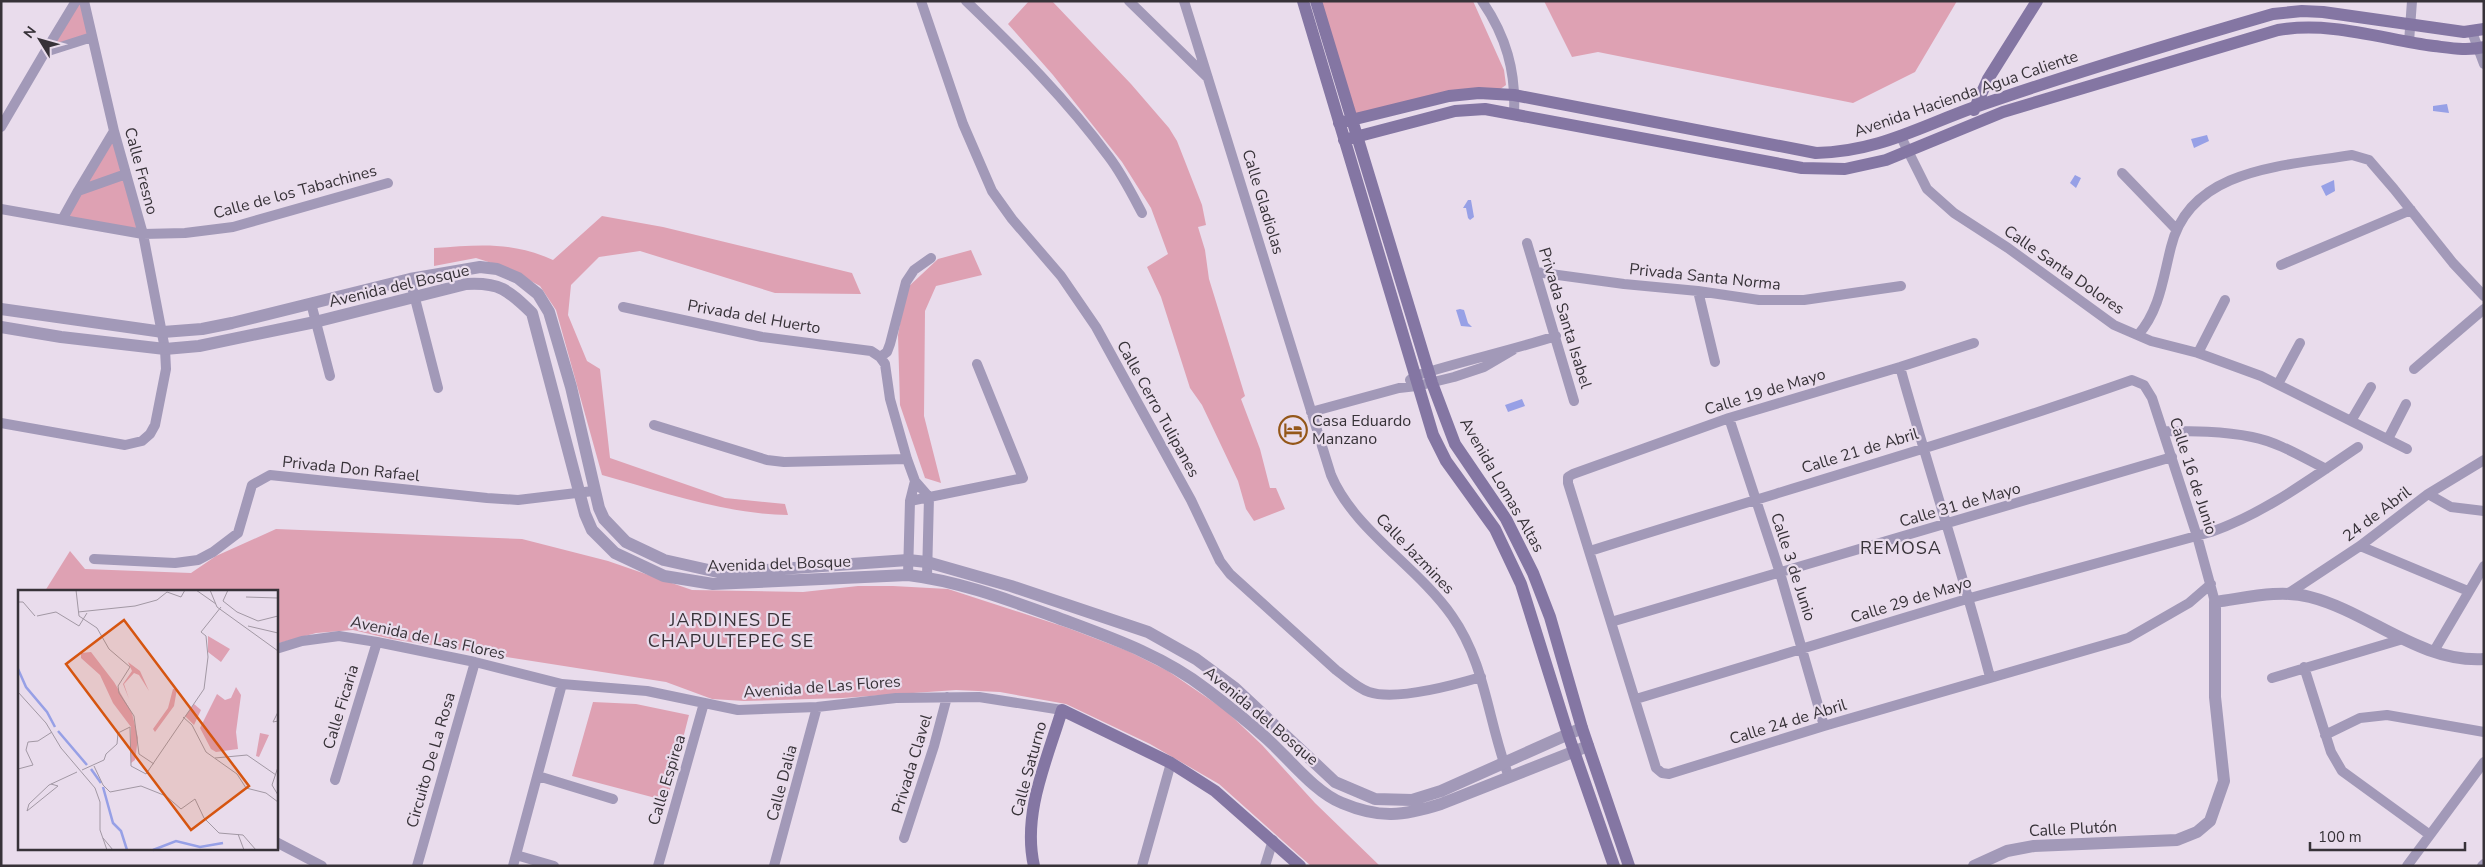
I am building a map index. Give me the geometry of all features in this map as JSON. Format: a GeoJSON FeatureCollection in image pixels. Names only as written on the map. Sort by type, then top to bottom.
{"type":"FeatureCollection","features":[{"type":"Feature","properties":{"kind":"main road","name":"Avenida Lomas Altas"},"geometry":{"type":"LineString","coordinates":[[1303,1],[1416,381],[1439,448],[1495,529],[1518,576],[1568,734],[1614,866]]}},
{"type":"Feature","properties":{"kind":"main road","name":"Avenida Lomas Altas"},"geometry":{"type":"LineString","coordinates":[[1316,1],[1431,377],[1455,444],[1506,519],[1533,573],[1550,617],[1582,728],[1629,866]]}},
{"type":"Feature","properties":{"kind":"main road"},"geometry":{"type":"LineString","coordinates":[[1975,122],[1974,107],[1988,79],[2038,1]]}},
{"type":"Feature","properties":{"kind":"main road","name":"Avenida Hacienda Agua Caliente"},"geometry":{"type":"LineString","coordinates":[[1339,123],[1449,96],[1479,93],[1514,95],[1816,153],[1844,152],[1901,137],[1974,107],[2049,82],[2272,14],[2302,11],[2323,12],[2410,25],[2478,30]]}},
{"type":"Feature","properties":{"kind":"main road","name":"Avenida Hacienda Agua Caliente"},"geometry":{"type":"LineString","coordinates":[[1344,140],[1455,111],[1485,109],[1802,168],[1845,169],[1868,166],[1907,153],[1975,122],[2278,30],[2296,27],[2337,29],[2466,50],[2481,48]]}},
{"type":"Feature","properties":{"kind":"main road","name":"Avenida de Las Flores"},"geometry":{"type":"LineString","coordinates":[[1062,710],[1171,763],[1215,791],[1273,840],[1300,866]]}},
{"type":"Feature","properties":{"kind":"main road","name":"Calle Saturno"},"geometry":{"type":"LineString","coordinates":[[1034,866],[1030,833],[1031,814],[1062,710]]}},
{"type":"Feature","properties":{"kind":"street"},"geometry":{"type":"LineString","coordinates":[[1,127],[76,1]]}},
{"type":"Feature","properties":{"kind":"street","name":"Calle Fresno"},"geometry":{"type":"LineString","coordinates":[[1,424],[125,445],[142,441],[150,434],[155,425],[166,369],[163,332],[143,234],[114,131],[84,1]]}},
{"type":"Feature","properties":{"kind":"street","name":"Calle Cerro Tulipanes"},"geometry":{"type":"LineString","coordinates":[[921,1],[963,124],[992,191],[1012,219],[1061,276],[1087,313],[1115,360],[1181,482],[1220,561],[1230,574],[1336,670],[1354,684],[1370,692],[1388,694],[1418,691],[1451,686],[1481,677]]}},
{"type":"Feature","properties":{"kind":"street"},"geometry":{"type":"LineString","coordinates":[[966,1],[1035,68],[1110,157],[1142,213]]}},
{"type":"Feature","properties":{"kind":"street"},"geometry":{"type":"LineString","coordinates":[[1128,1],[1210,81]]}},
{"type":"Feature","properties":{"kind":"street","name":"Calle Gladiolas"},"geometry":{"type":"LineString","coordinates":[[1184,1],[1311,412]]}},
{"type":"Feature","properties":{"kind":"street"},"geometry":{"type":"LineString","coordinates":[[1482,1],[1501,35],[1514,75],[1514,113]]}},
{"type":"Feature","properties":{"kind":"street"},"geometry":{"type":"LineString","coordinates":[[2409,42],[2412,1]]}},
{"type":"Feature","properties":{"kind":"street"},"geometry":{"type":"LineString","coordinates":[[2478,30],[2484,64]]}},
{"type":"Feature","properties":{"kind":"street"},"geometry":{"type":"LineString","coordinates":[[46,52],[92,37]]}},
{"type":"Feature","properties":{"kind":"street"},"geometry":{"type":"LineString","coordinates":[[63,218],[114,131]]}},
{"type":"Feature","properties":{"kind":"street","name":"Calle Santa Dolores"},"geometry":{"type":"LineString","coordinates":[[1901,137],[1907,153],[1927,189],[1954,213],[2008,248],[2114,325],[2138,335],[2198,353],[2278,384],[2407,449]]}},
{"type":"Feature","properties":{"kind":"street"},"geometry":{"type":"LineString","coordinates":[[2138,335],[2148,324],[2157,306],[2175,228],[2186,212],[2203,195],[2248,172],[2352,155],[2369,160],[2453,263],[2484,296]]}},
{"type":"Feature","properties":{"kind":"street"},"geometry":{"type":"LineString","coordinates":[[2122,173],[2175,228]]}},
{"type":"Feature","properties":{"kind":"street"},"geometry":{"type":"LineString","coordinates":[[78,191],[126,174]]}},
{"type":"Feature","properties":{"kind":"street","name":"Calle de los Tabachines"},"geometry":{"type":"LineString","coordinates":[[1,209],[63,218],[143,234],[185,233],[233,227],[388,183]]}},
{"type":"Feature","properties":{"kind":"street"},"geometry":{"type":"LineString","coordinates":[[2281,265],[2411,210]]}},
{"type":"Feature","properties":{"kind":"street","name":"Privada Santa Isabel"},"geometry":{"type":"LineString","coordinates":[[1527,243],[1574,401]]}},
{"type":"Feature","properties":{"kind":"street"},"geometry":{"type":"LineString","coordinates":[[927,577],[929,498],[915,481],[890,399],[885,364],[880,357],[890,344],[906,282],[914,270],[931,258]]}},
{"type":"Feature","properties":{"kind":"street","name":"Avenida del Bosque"},"geometry":{"type":"LineString","coordinates":[[1,309],[163,332],[202,329],[232,324],[311,302],[410,279],[480,266],[497,269],[518,278],[538,294],[549,312],[571,387],[593,491],[604,520],[626,542],[664,560],[722,573],[908,560],[927,562],[1011,586],[1138,629],[1196,659],[1235,688],[1335,782],[1361,795],[1375,799],[1412,800],[1441,791],[1582,728]]}},
{"type":"Feature","properties":{"kind":"street","name":"Privada Santa Norma"},"geometry":{"type":"LineString","coordinates":[[1536,272],[1624,284],[1698,290],[1759,300],[1804,300],[1901,286]]}},
{"type":"Feature","properties":{"kind":"street"},"geometry":{"type":"LineString","coordinates":[[410,279],[438,388]]}},
{"type":"Feature","properties":{"kind":"street","name":"Avenida del Bosque"},"geometry":{"type":"LineString","coordinates":[[1,327],[62,337],[165,349],[226,342],[466,284],[488,283],[512,293],[532,312],[579,492],[592,530],[614,553],[664,576],[713,584],[908,575],[927,577],[986,592],[1118,640],[1185,674],[1265,736],[1322,790],[1340,803],[1380,816],[1420,811],[1588,746]]}},
{"type":"Feature","properties":{"kind":"street"},"geometry":{"type":"LineString","coordinates":[[1698,290],[1716,362]]}},
{"type":"Feature","properties":{"kind":"street"},"geometry":{"type":"LineString","coordinates":[[2198,353],[2225,300]]}},
{"type":"Feature","properties":{"kind":"street"},"geometry":{"type":"LineString","coordinates":[[311,302],[330,376]]}},
{"type":"Feature","properties":{"kind":"street","name":"Privada del Huerto"},"geometry":{"type":"LineString","coordinates":[[623,307],[762,337],[871,352],[880,357]]}},
{"type":"Feature","properties":{"kind":"street"},"geometry":{"type":"LineString","coordinates":[[2414,369],[2484,309]]}},
{"type":"Feature","properties":{"kind":"street"},"geometry":{"type":"LineString","coordinates":[[1431,377],[1478,356],[1513,350],[1556,336]]}},
{"type":"Feature","properties":{"kind":"street","name":"Calle 19 de Mayo"},"geometry":{"type":"LineString","coordinates":[[1568,477],[1729,418],[1974,343]]}},
{"type":"Feature","properties":{"kind":"street"},"geometry":{"type":"LineString","coordinates":[[2278,384],[2300,343]]}},
{"type":"Feature","properties":{"kind":"street"},"geometry":{"type":"LineString","coordinates":[[1311,412],[1399,388],[1431,377],[1481,368],[1498,361],[1513,350]]}},
{"type":"Feature","properties":{"kind":"street"},"geometry":{"type":"LineString","coordinates":[[1478,356],[1481,368]]}},
{"type":"Feature","properties":{"kind":"street"},"geometry":{"type":"LineString","coordinates":[[910,500],[929,498],[1023,478],[977,364]]}},
{"type":"Feature","properties":{"kind":"street"},"geometry":{"type":"LineString","coordinates":[[1900,367],[1970,598],[1990,677]]}},
{"type":"Feature","properties":{"kind":"street","name":"Calle 21 de Abril"},"geometry":{"type":"LineString","coordinates":[[1590,551],[2031,416],[2132,380],[2139,382]]}},
{"type":"Feature","properties":{"kind":"street","name":"Calle 16 de Junio"},"geometry":{"type":"LineString","coordinates":[[2139,382],[2152,398],[2197,536],[2215,602]]}},
{"type":"Feature","properties":{"kind":"street"},"geometry":{"type":"LineString","coordinates":[[2352,421],[2371,387]]}},
{"type":"Feature","properties":{"kind":"street"},"geometry":{"type":"LineString","coordinates":[[2388,439],[2406,404]]}},
{"type":"Feature","properties":{"kind":"street","name":"Calle Jazmines"},"geometry":{"type":"LineString","coordinates":[[1311,412],[1336,488],[1368,526],[1436,593],[1463,632],[1475,657],[1503,762],[1509,776]]}},
{"type":"Feature","properties":{"kind":"street","name":"Calle 3 de Junio"},"geometry":{"type":"LineString","coordinates":[[1729,418],[1780,573],[1824,726]]}},
{"type":"Feature","properties":{"kind":"street"},"geometry":{"type":"LineString","coordinates":[[654,425],[767,460],[784,462],[908,459]]}},
{"type":"Feature","properties":{"kind":"street"},"geometry":{"type":"LineString","coordinates":[[2163,431],[2195,431],[2252,437],[2279,446],[2326,469]]}},
{"type":"Feature","properties":{"kind":"street","name":"Calle 29 de Mayo"},"geometry":{"type":"LineString","coordinates":[[1636,699],[1970,598],[2197,536],[2234,524],[2280,500],[2358,448]]}},
{"type":"Feature","properties":{"kind":"street","name":"Calle 31 de Mayo"},"geometry":{"type":"LineString","coordinates":[[1611,622],[2172,458]]}},
{"type":"Feature","properties":{"kind":"street","name":"24 de Abril"},"geometry":{"type":"LineString","coordinates":[[2289,593],[2360,546],[2428,494],[2484,460]]}},
{"type":"Feature","properties":{"kind":"street","name":"Privada Don Rafael"},"geometry":{"type":"LineString","coordinates":[[94,559],[175,563],[198,560],[213,552],[238,532],[252,485],[270,475],[518,500],[593,491]]}},
{"type":"Feature","properties":{"kind":"street","name":"Calle 24 de Abril"},"geometry":{"type":"LineString","coordinates":[[1568,477],[1568,483],[1656,768],[1662,773],[1669,774],[1824,726],[2128,638],[2189,603],[2211,584]]}},
{"type":"Feature","properties":{"kind":"street"},"geometry":{"type":"LineString","coordinates":[[908,575],[910,500],[915,481]]}},
{"type":"Feature","properties":{"kind":"street"},"geometry":{"type":"LineString","coordinates":[[2428,494],[2451,507],[2484,511]]}},
{"type":"Feature","properties":{"kind":"street"},"geometry":{"type":"LineString","coordinates":[[2360,546],[2468,591]]}},
{"type":"Feature","properties":{"kind":"street"},"geometry":{"type":"LineString","coordinates":[[2434,651],[2484,566]]}},
{"type":"Feature","properties":{"kind":"street"},"geometry":{"type":"LineString","coordinates":[[2215,602],[2289,593],[2328,603],[2403,639],[2434,651],[2460,658],[2484,659]]}},
{"type":"Feature","properties":{"kind":"street","name":"Calle Plutón"},"geometry":{"type":"LineString","coordinates":[[1974,866],[2007,851],[2034,846],[2177,840],[2197,832],[2210,822],[2224,782],[2215,697],[2215,602]]}},
{"type":"Feature","properties":{"kind":"street","name":"Avenida de Las Flores"},"geometry":{"type":"LineString","coordinates":[[278,648],[302,642],[339,636],[475,662],[562,684],[647,691],[738,710],[817,707],[896,698],[946,697],[979,697],[1062,710]]}},
{"type":"Feature","properties":{"kind":"street"},"geometry":{"type":"LineString","coordinates":[[2272,678],[2403,639]]}},
{"type":"Feature","properties":{"kind":"street","name":"Calle Ficaria"},"geometry":{"type":"LineString","coordinates":[[335,780],[377,642]]}},
{"type":"Feature","properties":{"kind":"street","name":"Circuito De La Rosa"},"geometry":{"type":"LineString","coordinates":[[416,866],[475,662]]}},
{"type":"Feature","properties":{"kind":"street"},"geometry":{"type":"LineString","coordinates":[[2304,667],[2330,752],[2342,771],[2430,835]]}},
{"type":"Feature","properties":{"kind":"street"},"geometry":{"type":"LineString","coordinates":[[513,866],[562,684]]}},
{"type":"Feature","properties":{"kind":"street","name":"Privada Clavel"},"geometry":{"type":"LineString","coordinates":[[904,838],[934,746],[946,697]]}},
{"type":"Feature","properties":{"kind":"street","name":"Calle Espirea"},"geometry":{"type":"LineString","coordinates":[[658,866],[704,703]]}},
{"type":"Feature","properties":{"kind":"street","name":"Calle Dalia"},"geometry":{"type":"LineString","coordinates":[[774,866],[817,707]]}},
{"type":"Feature","properties":{"kind":"street"},"geometry":{"type":"LineString","coordinates":[[2325,735],[2360,718],[2387,716],[2484,732]]}},
{"type":"Feature","properties":{"kind":"street"},"geometry":{"type":"LineString","coordinates":[[2407,866],[2484,762]]}},
{"type":"Feature","properties":{"kind":"street"},"geometry":{"type":"LineString","coordinates":[[1142,866],[1171,763]]}},
{"type":"Feature","properties":{"kind":"street"},"geometry":{"type":"LineString","coordinates":[[538,776],[613,799]]}},
{"type":"Feature","properties":{"kind":"street"},"geometry":{"type":"LineString","coordinates":[[1265,866],[1273,840]]}},
{"type":"Feature","properties":{"kind":"street"},"geometry":{"type":"LineString","coordinates":[[278,843],[322,866]]}},
{"type":"Feature","properties":{"kind":"street"},"geometry":{"type":"LineString","coordinates":[[516,855],[554,866]]}},
{"type":"Feature","properties":{"kind":"shaded area"},"geometry":{"type":"Polygon","coordinates":[[[76,1],[84,1],[92,37],[45,52],[76,1]]]}},
{"type":"Feature","properties":{"kind":"shaded area"},"geometry":{"type":"Polygon","coordinates":[[[1029,1],[1052,1],[1131,84],[1169,128],[1177,141],[1202,205],[1206,225],[1198,227],[1205,250],[1209,279],[1245,396],[1241,399],[1260,449],[1270,488],[1276,488],[1285,509],[1254,521],[1246,509],[1238,481],[1202,405],[1190,388],[1161,297],[1147,267],[1168,254],[1151,208],[1122,162],[1053,75],[1008,24],[1029,1]]]}},
{"type":"Feature","properties":{"kind":"shaded area"},"geometry":{"type":"Polygon","coordinates":[[[1318,1],[1473,1],[1504,70],[1506,85],[1499,90],[1353,114],[1318,1]]]}},
{"type":"Feature","properties":{"kind":"shaded area"},"geometry":{"type":"Polygon","coordinates":[[[1544,1],[1957,1],[1915,72],[1853,103],[1598,52],[1572,57],[1544,1]]]}},
{"type":"Feature","properties":{"kind":"shaded area"},"geometry":{"type":"Polygon","coordinates":[[[114,131],[143,234],[63,218],[114,131]]]}},
{"type":"Feature","properties":{"kind":"shaded area"},"geometry":{"type":"Polygon","coordinates":[[[602,216],[663,227],[852,273],[861,294],[775,293],[640,251],[599,257],[571,285],[568,315],[587,361],[600,369],[610,458],[725,498],[785,504],[788,515],[741,511],[694,501],[602,475],[556,310],[540,286],[507,268],[476,258],[434,266],[434,248],[466,246],[509,247],[538,254],[553,260],[602,216]]]}},
{"type":"Feature","properties":{"kind":"shaded area"},"geometry":{"type":"Polygon","coordinates":[[[971,250],[982,275],[936,286],[925,311],[924,416],[941,483],[925,478],[900,405],[898,335],[906,289],[938,259],[971,250]]]}},
{"type":"Feature","properties":{"kind":"shaded area"},"geometry":{"type":"Polygon","coordinates":[[[276,529],[522,539],[608,561],[692,590],[803,592],[858,586],[948,589],[1068,628],[1128,651],[1168,671],[1225,710],[1262,745],[1315,803],[1380,866],[1311,866],[1219,784],[1150,744],[1066,704],[1000,692],[956,690],[842,698],[744,701],[712,699],[666,682],[391,639],[353,630],[316,633],[278,643],[278,590],[46,590],[70,551],[85,569],[191,573],[216,556],[276,529]]]}},
{"type":"Feature","properties":{"kind":"shaded area"},"geometry":{"type":"Polygon","coordinates":[[[593,702],[636,704],[689,715],[667,801],[572,776],[593,702]]]}},
{"type":"Feature","properties":{"kind":"water"},"geometry":{"type":"Polygon","coordinates":[[[2447,104],[2449,113],[2433,111],[2433,106],[2447,104]]]}},
{"type":"Feature","properties":{"kind":"water"},"geometry":{"type":"Polygon","coordinates":[[[2207,135],[2209,141],[2194,148],[2191,139],[2207,135]]]}},
{"type":"Feature","properties":{"kind":"water"},"geometry":{"type":"Polygon","coordinates":[[[2075,175],[2081,178],[2076,188],[2070,183],[2075,175]]]}},
{"type":"Feature","properties":{"kind":"water"},"geometry":{"type":"Polygon","coordinates":[[[2334,180],[2335,191],[2326,196],[2321,186],[2334,180]]]}},
{"type":"Feature","properties":{"kind":"water"},"geometry":{"type":"Polygon","coordinates":[[[1468,200],[1471,200],[1474,217],[1470,220],[1466,208],[1463,208],[1468,200]]]}},
{"type":"Feature","properties":{"kind":"water"},"geometry":{"type":"Polygon","coordinates":[[[1456,310],[1464,310],[1468,323],[1472,327],[1461,326],[1456,310]]]}},
{"type":"Feature","properties":{"kind":"water"},"geometry":{"type":"Polygon","coordinates":[[[1522,399],[1525,406],[1508,412],[1505,405],[1522,399]]]}},
{"type":"Feature","properties":{"kind":"place","name":"Casa Eduardo Manzano"},"geometry":{"type":"Point","coordinates":[1293,430]}},
{"type":"Feature","properties":{"kind":"district","name":"REMOSA"},"geometry":{"type":"Point","coordinates":[1901,548]}},
{"type":"Feature","properties":{"kind":"district","name":"JARDINES DE CHAPULTEPEC SE"},"geometry":{"type":"Point","coordinates":[731,630]}}]}
